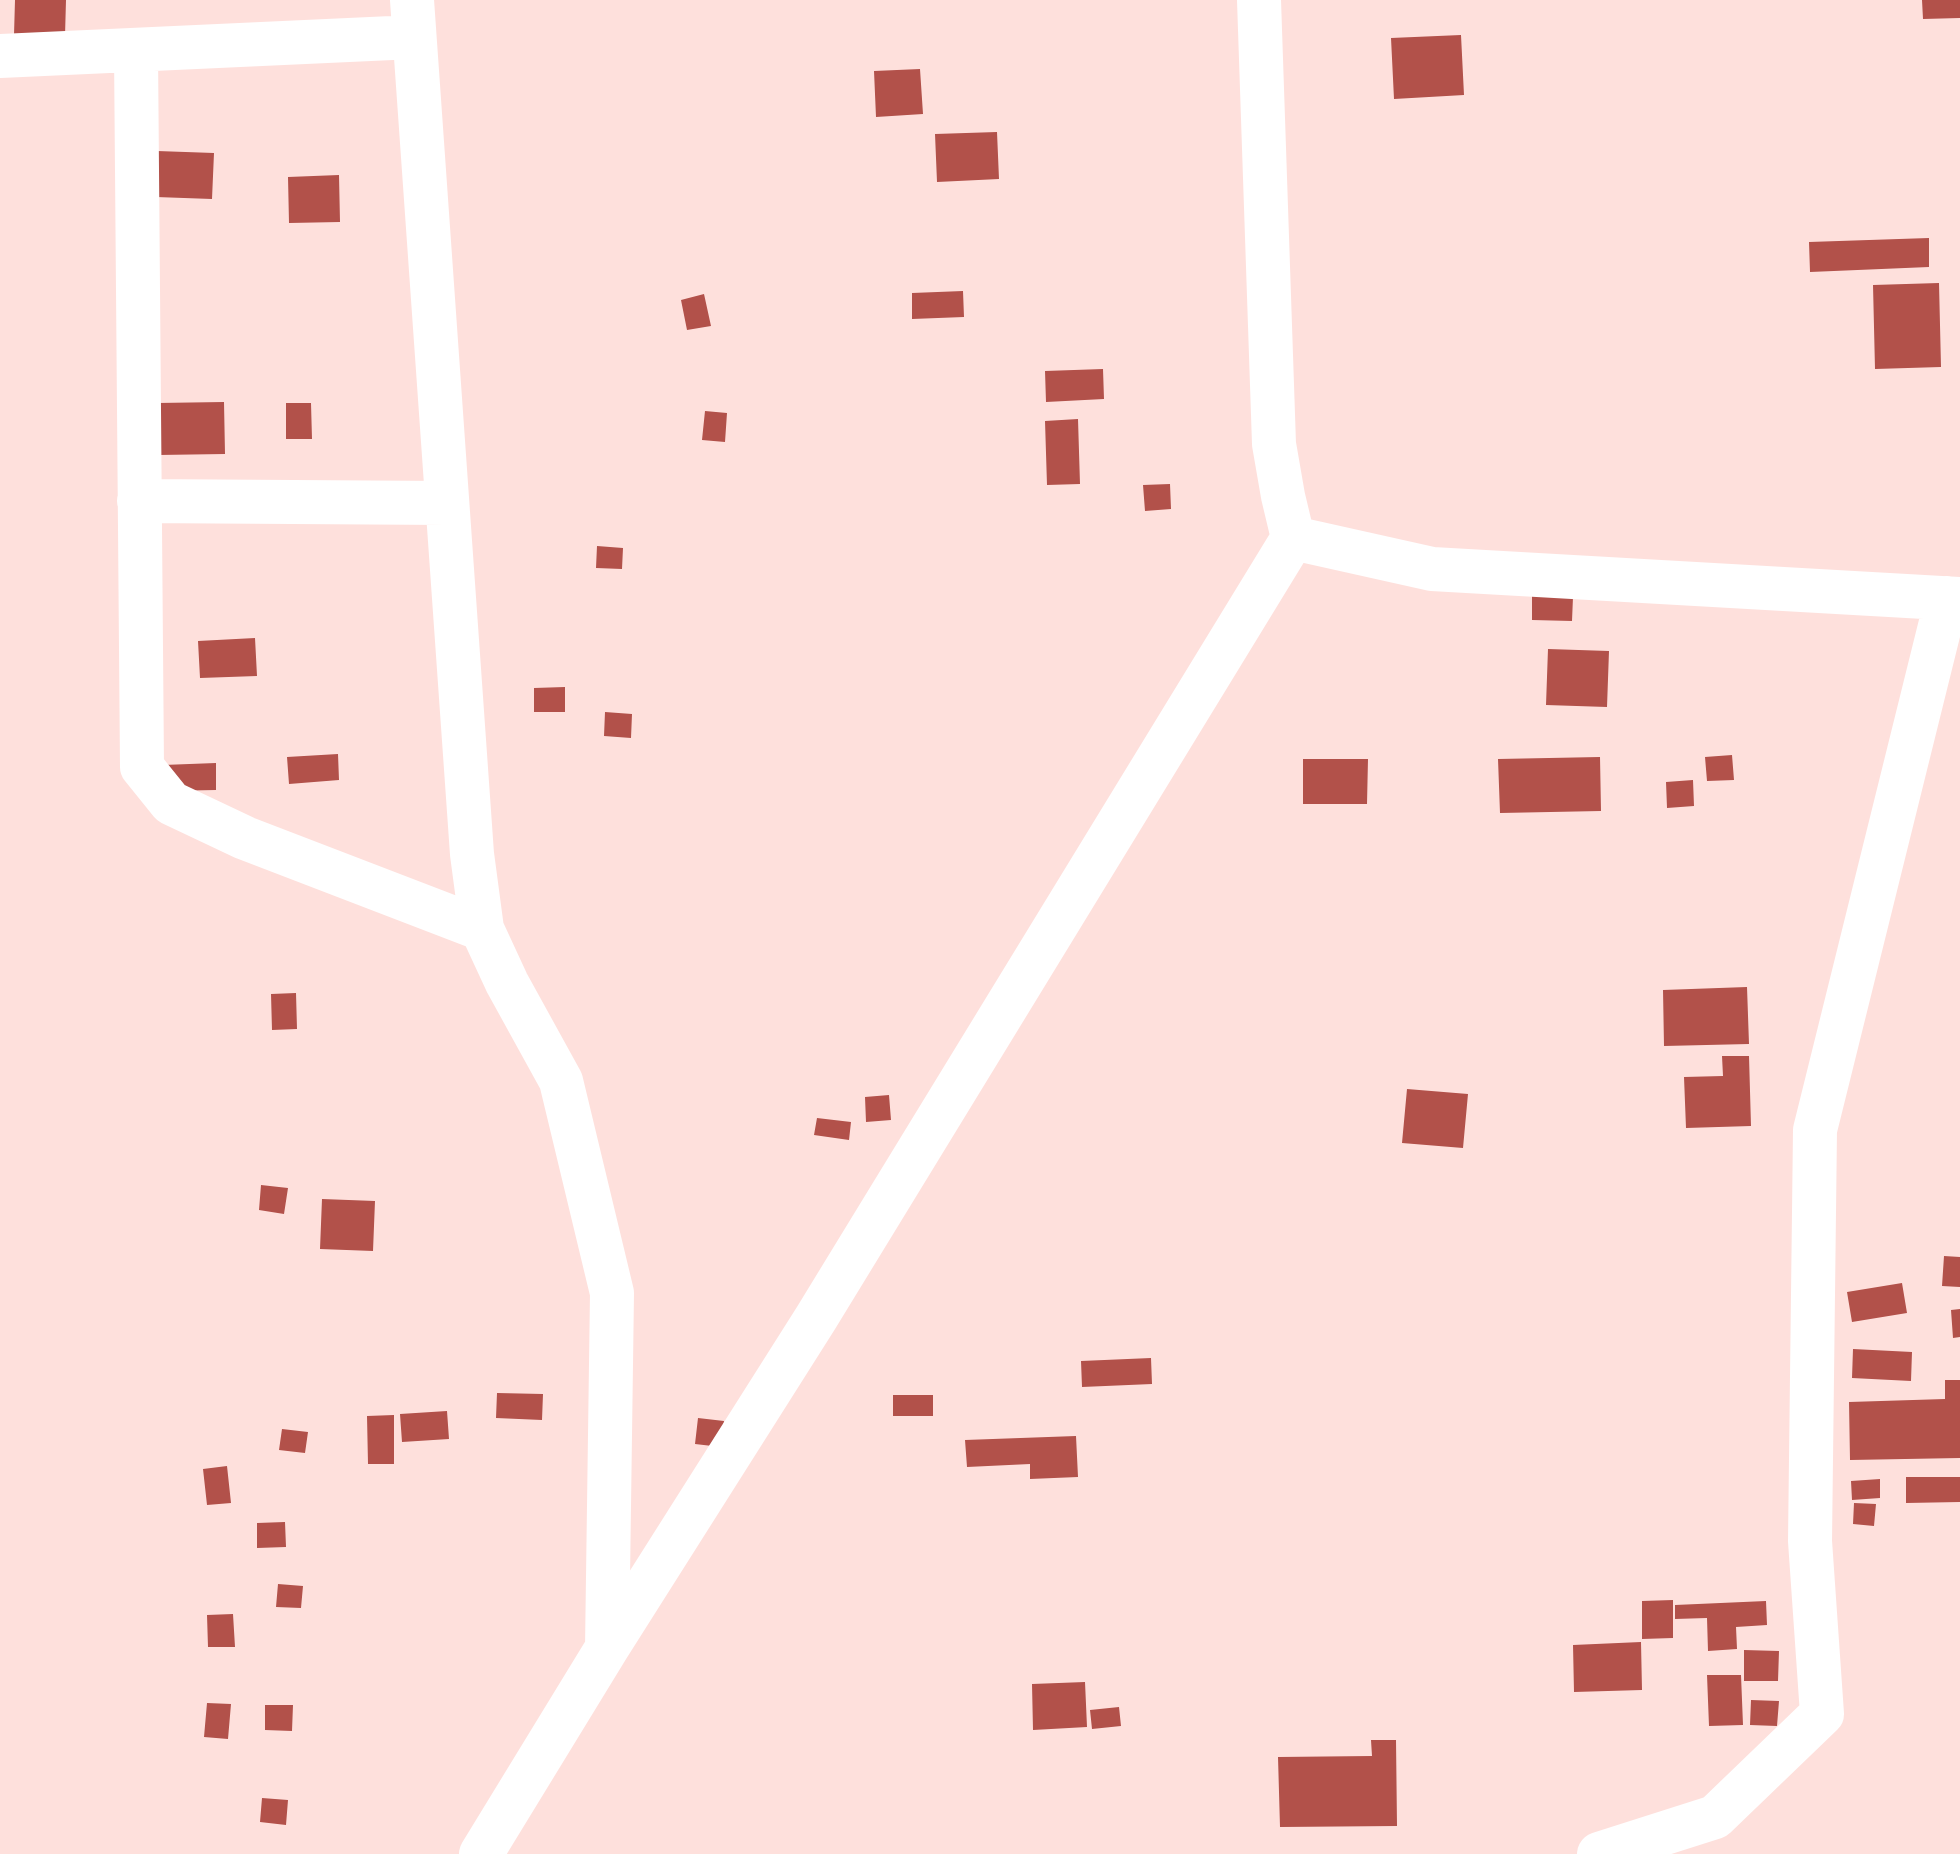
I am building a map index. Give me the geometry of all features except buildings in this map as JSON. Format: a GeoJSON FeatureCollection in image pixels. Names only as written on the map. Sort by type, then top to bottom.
{"type":"FeatureCollection","features":[{"type":"Feature","properties":{"kind":"street"},"geometry":{"type":"LineString","coordinates":[[481,1854],[824,1305],[1293,538],[1274,444],[1259,0]]}},
{"type":"Feature","properties":{"kind":"street"},"geometry":{"type":"LineString","coordinates":[[0,56],[136,51],[413,19],[472,854],[482,929],[507,983],[561,1081],[612,1293],[607,1648]]}},
{"type":"Feature","properties":{"kind":"street"},"geometry":{"type":"LineString","coordinates":[[136,51],[142,767],[171,803],[245,838],[482,929]]}},
{"type":"Feature","properties":{"kind":"street"},"geometry":{"type":"LineString","coordinates":[[139,501],[447,503]]}},
{"type":"Feature","properties":{"kind":"street"},"geometry":{"type":"LineString","coordinates":[[1293,538],[1432,569],[1954,598],[1815,1130],[1810,1541],[1822,1714],[1715,1817],[1599,1854]]}}]}
